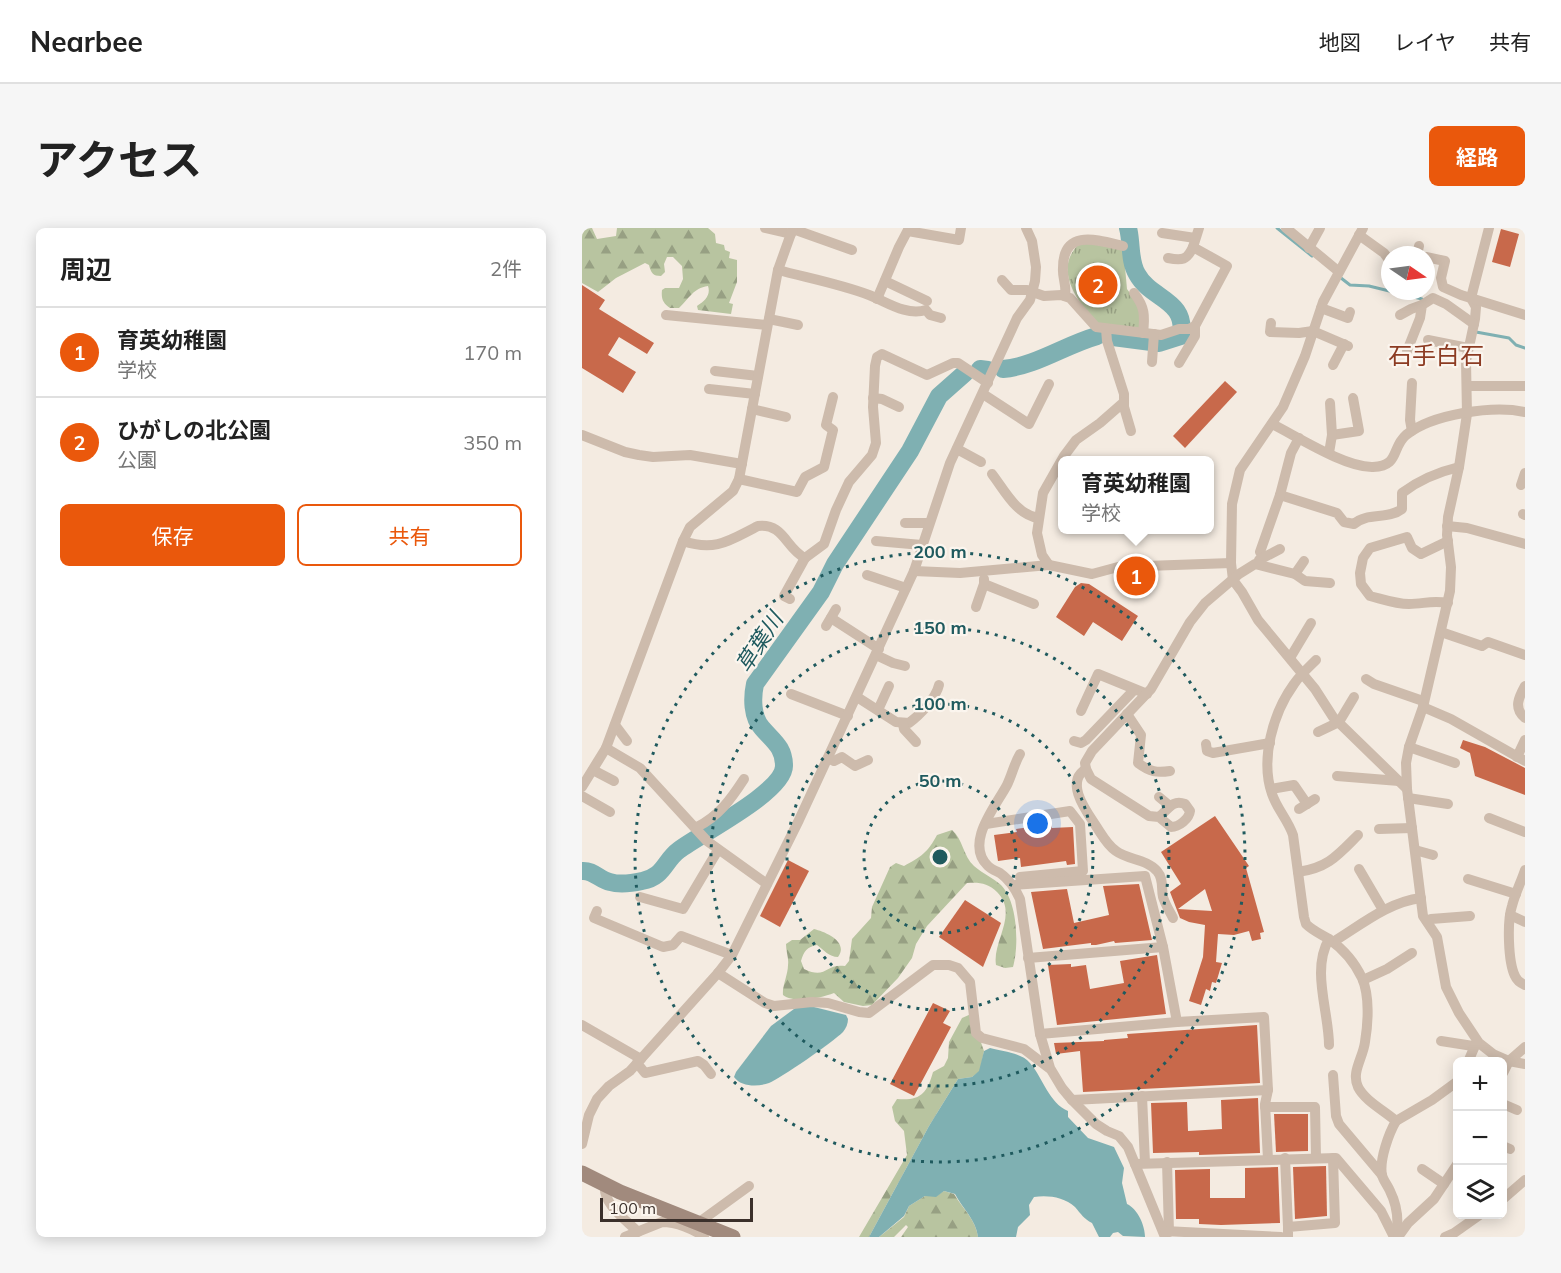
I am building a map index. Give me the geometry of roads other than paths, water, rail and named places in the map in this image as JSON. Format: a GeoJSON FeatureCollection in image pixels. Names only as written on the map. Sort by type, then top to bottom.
{"type":"FeatureCollection","features":[{"type":"Feature","properties":{"kind":"street"},"geometry":{"type":"LineString","coordinates":[[765,228],[792,230],[852,250]]}},
{"type":"Feature","properties":{"kind":"street"},"geometry":{"type":"LineString","coordinates":[[877,299],[909,229],[959,240],[961,228]]}},
{"type":"Feature","properties":{"kind":"street"},"geometry":{"type":"LineString","coordinates":[[582,1144],[589,1115],[597,1099],[639,1061],[718,974],[732,955],[828,759],[914,571],[929,523],[957,449],[1017,318],[1032,292],[1035,281],[1035,260],[1032,241],[1026,228]]}},
{"type":"Feature","properties":{"kind":"street"},"geometry":{"type":"LineString","coordinates":[[1286,228],[1338,271]]}},
{"type":"Feature","properties":{"kind":"street"},"geometry":{"type":"LineString","coordinates":[[1309,248],[1320,228]]}},
{"type":"Feature","properties":{"kind":"street"},"geometry":{"type":"LineString","coordinates":[[1470,1057],[1475,1043],[1446,987],[1437,937],[1423,916],[1405,789],[1409,747],[1423,704],[1450,591],[1448,526],[1467,414],[1466,361],[1476,307],[1471,298],[1489,228]]}},
{"type":"Feature","properties":{"kind":"street"},"geometry":{"type":"LineString","coordinates":[[582,787],[606,748],[690,527],[733,490],[739,479],[778,270],[792,230]]}},
{"type":"Feature","properties":{"kind":"street"},"geometry":{"type":"LineString","coordinates":[[1381,250],[1361,231],[1338,271],[1321,308],[1305,356],[1283,407],[1240,470],[1232,504],[1231,563],[1233,580],[1258,620],[1339,723],[1405,789]]}},
{"type":"Feature","properties":{"kind":"street"},"geometry":{"type":"LineString","coordinates":[[1002,280],[1011,290],[1027,290],[1044,296],[1065,296],[1077,303],[1096,327],[1151,338],[1187,328],[1227,266],[1195,238],[1162,233]]}},
{"type":"Feature","properties":{"kind":"street"},"geometry":{"type":"LineString","coordinates":[[1065,296],[1066,285],[1062,267],[1067,250],[1072,243],[1079,238],[1087,237],[1123,246]]}},
{"type":"Feature","properties":{"kind":"street"},"geometry":{"type":"LineString","coordinates":[[1168,258],[1181,261],[1188,257],[1195,238]]}},
{"type":"Feature","properties":{"kind":"street"},"geometry":{"type":"LineString","coordinates":[[1435,259],[1445,261],[1441,278],[1443,287],[1525,315]]}},
{"type":"Feature","properties":{"kind":"street"},"geometry":{"type":"LineString","coordinates":[[778,270],[877,299],[899,309],[912,312],[926,310],[930,315],[940,318]]}},
{"type":"Feature","properties":{"kind":"street"},"geometry":{"type":"LineString","coordinates":[[885,281],[927,301]]}},
{"type":"Feature","properties":{"kind":"street"},"geometry":{"type":"LineString","coordinates":[[1134,293],[1143,304],[1151,338],[1152,362]]}},
{"type":"Feature","properties":{"kind":"street"},"geometry":{"type":"LineString","coordinates":[[1400,315],[1433,298],[1446,304],[1474,324]]}},
{"type":"Feature","properties":{"kind":"street"},"geometry":{"type":"LineString","coordinates":[[1407,351],[1425,303]]}},
{"type":"Feature","properties":{"kind":"street"},"geometry":{"type":"LineString","coordinates":[[1321,308],[1348,318],[1350,312]]}},
{"type":"Feature","properties":{"kind":"street"},"geometry":{"type":"LineString","coordinates":[[666,315],[798,325]]}},
{"type":"Feature","properties":{"kind":"street"},"geometry":{"type":"LineString","coordinates":[[1271,323],[1270,332],[1313,331],[1346,345],[1333,365]]}},
{"type":"Feature","properties":{"kind":"street"},"geometry":{"type":"LineString","coordinates":[[1179,363],[1195,336],[1187,328]]}},
{"type":"Feature","properties":{"kind":"street"},"geometry":{"type":"LineString","coordinates":[[1106,329],[1107,341],[1124,394],[1131,432]]}},
{"type":"Feature","properties":{"kind":"street"},"geometry":{"type":"LineString","coordinates":[[1428,340],[1468,348]]}},
{"type":"Feature","properties":{"kind":"street"},"geometry":{"type":"LineString","coordinates":[[790,599],[784,596],[805,558],[824,544],[849,482],[872,455],[876,443],[873,398],[875,366],[878,357],[882,354],[927,375],[953,363],[958,363],[988,383]]}},
{"type":"Feature","properties":{"kind":"street"},"geometry":{"type":"LineString","coordinates":[[716,371],[758,376]]}},
{"type":"Feature","properties":{"kind":"street"},"geometry":{"type":"LineString","coordinates":[[1412,383],[1410,420],[1412,431]]}},
{"type":"Feature","properties":{"kind":"street"},"geometry":{"type":"LineString","coordinates":[[983,394],[1029,424],[1049,384]]}},
{"type":"Feature","properties":{"kind":"street"},"geometry":{"type":"LineString","coordinates":[[1468,386],[1525,386]]}},
{"type":"Feature","properties":{"kind":"street"},"geometry":{"type":"LineString","coordinates":[[709,389],[755,394]]}},
{"type":"Feature","properties":{"kind":"street"},"geometry":{"type":"LineString","coordinates":[[739,479],[796,492],[805,477],[824,468],[833,430],[826,425],[833,397]]}},
{"type":"Feature","properties":{"kind":"street"},"geometry":{"type":"LineString","coordinates":[[873,398],[882,399],[899,407]]}},
{"type":"Feature","properties":{"kind":"street"},"geometry":{"type":"LineString","coordinates":[[1332,435],[1359,431],[1353,398]]}},
{"type":"Feature","properties":{"kind":"street"},"geometry":{"type":"LineString","coordinates":[[1064,456],[1076,440],[1124,402]]}},
{"type":"Feature","properties":{"kind":"street"},"geometry":{"type":"LineString","coordinates":[[1329,453],[1332,435],[1330,403]]}},
{"type":"Feature","properties":{"kind":"street"},"geometry":{"type":"LineString","coordinates":[[752,409],[786,417]]}},
{"type":"Feature","properties":{"kind":"street"},"geometry":{"type":"LineString","coordinates":[[1272,424],[1340,460],[1370,467],[1390,462],[1395,457],[1399,443],[1412,431],[1439,419],[1514,410],[1525,412]]}},
{"type":"Feature","properties":{"kind":"street"},"geometry":{"type":"LineString","coordinates":[[582,435],[625,452],[639,455],[653,457],[690,455],[742,464]]}},
{"type":"Feature","properties":{"kind":"street"},"geometry":{"type":"LineString","coordinates":[[1259,560],[1291,453],[1299,438]]}},
{"type":"Feature","properties":{"kind":"street"},"geometry":{"type":"LineString","coordinates":[[957,449],[981,462]]}},
{"type":"Feature","properties":{"kind":"street"},"geometry":{"type":"LineString","coordinates":[[1280,495],[1337,513],[1344,522],[1354,524],[1360,519],[1395,514],[1402,509],[1402,493],[1436,473],[1459,466]]}},
{"type":"Feature","properties":{"kind":"street"},"geometry":{"type":"LineString","coordinates":[[1049,566],[1038,544],[1038,518],[1043,493],[1058,467]]}},
{"type":"Feature","properties":{"kind":"street"},"geometry":{"type":"LineString","coordinates":[[1521,485],[1525,473]]}},
{"type":"Feature","properties":{"kind":"street"},"geometry":{"type":"LineString","coordinates":[[992,474],[1019,509],[1025,514],[1038,518]]}},
{"type":"Feature","properties":{"kind":"street"},"geometry":{"type":"LineString","coordinates":[[905,523],[929,523]]}},
{"type":"Feature","properties":{"kind":"street"},"geometry":{"type":"LineString","coordinates":[[683,541],[693,544],[723,544],[764,525],[783,534],[797,554],[805,558]]}},
{"type":"Feature","properties":{"kind":"street"},"geometry":{"type":"LineString","coordinates":[[1448,526],[1467,528],[1523,544]]}},
{"type":"Feature","properties":{"kind":"street"},"geometry":{"type":"LineString","coordinates":[[1448,541],[1421,554],[1412,548],[1407,537],[1370,548],[1363,558],[1360,573],[1361,584],[1370,596],[1412,604],[1431,600],[1448,603]]}},
{"type":"Feature","properties":{"kind":"street"},"geometry":{"type":"LineString","coordinates":[[876,541],[922,545]]}},
{"type":"Feature","properties":{"kind":"street"},"geometry":{"type":"LineString","coordinates":[[1159,817],[1170,806],[1180,802],[1188,807],[1189,815],[1175,827],[1167,825],[1159,817],[1149,816],[1101,787],[1091,779],[1085,763],[1092,751],[1147,694],[1190,622],[1205,603],[1239,573],[1280,549]]}},
{"type":"Feature","properties":{"kind":"street"},"geometry":{"type":"LineString","coordinates":[[1259,560],[1295,574],[1305,581],[1330,583]]}},
{"type":"Feature","properties":{"kind":"street"},"geometry":{"type":"LineString","coordinates":[[1295,574],[1304,561]]}},
{"type":"Feature","properties":{"kind":"street"},"geometry":{"type":"LineString","coordinates":[[914,571],[960,573],[1049,566],[1092,574],[1118,567],[1231,563]]}},
{"type":"Feature","properties":{"kind":"street"},"geometry":{"type":"LineString","coordinates":[[976,607],[984,584],[983,571]]}},
{"type":"Feature","properties":{"kind":"street"},"geometry":{"type":"LineString","coordinates":[[867,575],[906,588]]}},
{"type":"Feature","properties":{"kind":"street"},"geometry":{"type":"LineString","coordinates":[[984,584],[1034,604]]}},
{"type":"Feature","properties":{"kind":"street"},"geometry":{"type":"LineString","coordinates":[[831,618],[893,663],[905,666]]}},
{"type":"Feature","properties":{"kind":"street"},"geometry":{"type":"LineString","coordinates":[[1290,658],[1311,622]]}},
{"type":"Feature","properties":{"kind":"street"},"geometry":{"type":"LineString","coordinates":[[1441,632],[1482,646],[1488,642],[1525,655]]}},
{"type":"Feature","properties":{"kind":"street"},"geometry":{"type":"LineString","coordinates":[[1316,660],[1286,696],[1270,743],[1268,762],[1271,789],[1278,809],[1289,824],[1293,835],[1306,924],[1331,941],[1353,963],[1363,980],[1366,996],[1365,1041],[1356,1073],[1359,1089],[1396,1121]]}},
{"type":"Feature","properties":{"kind":"street"},"geometry":{"type":"LineString","coordinates":[[1081,711],[1098,674],[1147,694]]}},
{"type":"Feature","properties":{"kind":"street"},"geometry":{"type":"LineString","coordinates":[[1366,679],[1423,704],[1521,759],[1525,740]]}},
{"type":"Feature","properties":{"kind":"street"},"geometry":{"type":"LineString","coordinates":[[856,697],[903,724],[915,718],[938,691],[939,685]]}},
{"type":"Feature","properties":{"kind":"street"},"geometry":{"type":"LineString","coordinates":[[878,710],[889,686]]}},
{"type":"Feature","properties":{"kind":"street"},"geometry":{"type":"LineString","coordinates":[[1525,686],[1518,706],[1520,714],[1525,718]]}},
{"type":"Feature","properties":{"kind":"street"},"geometry":{"type":"LineString","coordinates":[[1074,741],[1081,743],[1086,740],[1134,690]]}},
{"type":"Feature","properties":{"kind":"street"},"geometry":{"type":"LineString","coordinates":[[791,694],[848,716]]}},
{"type":"Feature","properties":{"kind":"street"},"geometry":{"type":"LineString","coordinates":[[1318,732],[1339,723],[1354,697]]}},
{"type":"Feature","properties":{"kind":"street"},"geometry":{"type":"LineString","coordinates":[[1127,714],[1141,735],[1138,763],[1148,771],[1156,773],[1170,771]]}},
{"type":"Feature","properties":{"kind":"street"},"geometry":{"type":"LineString","coordinates":[[903,724],[904,729],[916,742]]}},
{"type":"Feature","properties":{"kind":"street"},"geometry":{"type":"LineString","coordinates":[[615,725],[627,741]]}},
{"type":"Feature","properties":{"kind":"street"},"geometry":{"type":"LineString","coordinates":[[1206,744],[1207,751],[1213,753],[1270,743]]}},
{"type":"Feature","properties":{"kind":"street"},"geometry":{"type":"LineString","coordinates":[[1409,747],[1455,763]]}},
{"type":"Feature","properties":{"kind":"street"},"geometry":{"type":"LineString","coordinates":[[606,748],[640,768],[707,841],[767,884]]}},
{"type":"Feature","properties":{"kind":"street"},"geometry":{"type":"LineString","coordinates":[[1020,754],[1013,766],[1008,783],[981,832],[979,845],[987,866],[1007,879],[1016,881],[1145,876],[1163,947],[1177,1022]]}},
{"type":"Feature","properties":{"kind":"street"},"geometry":{"type":"LineString","coordinates":[[828,759],[834,761],[842,757],[855,766],[868,760]]}},
{"type":"Feature","properties":{"kind":"street"},"geometry":{"type":"LineString","coordinates":[[1086,769],[1080,772],[1077,778],[1079,800],[1108,845],[1125,856],[1148,863],[1156,869],[1161,876],[1163,897],[1173,918]]}},
{"type":"Feature","properties":{"kind":"street"},"geometry":{"type":"LineString","coordinates":[[593,770],[614,782]]}},
{"type":"Feature","properties":{"kind":"street"},"geometry":{"type":"LineString","coordinates":[[1337,777],[1405,789],[1448,804]]}},
{"type":"Feature","properties":{"kind":"street"},"geometry":{"type":"LineString","coordinates":[[698,829],[728,803],[744,779]]}},
{"type":"Feature","properties":{"kind":"street"},"geometry":{"type":"LineString","coordinates":[[1271,789],[1294,785],[1307,804]]}},
{"type":"Feature","properties":{"kind":"street"},"geometry":{"type":"LineString","coordinates":[[582,796],[610,812]]}},
{"type":"Feature","properties":{"kind":"street"},"geometry":{"type":"LineString","coordinates":[[1159,797],[1170,806]]}},
{"type":"Feature","properties":{"kind":"street"},"geometry":{"type":"LineString","coordinates":[[986,824],[1070,812],[1080,824],[1083,871],[1016,881]]}},
{"type":"Feature","properties":{"kind":"street"},"geometry":{"type":"LineString","coordinates":[[1489,818],[1525,832]]}},
{"type":"Feature","properties":{"kind":"street"},"geometry":{"type":"LineString","coordinates":[[1379,829],[1412,828]]}},
{"type":"Feature","properties":{"kind":"street"},"geometry":{"type":"LineString","coordinates":[[1298,872],[1322,867],[1335,858],[1358,835]]}},
{"type":"Feature","properties":{"kind":"street"},"geometry":{"type":"LineString","coordinates":[[640,897],[683,909],[718,850]]}},
{"type":"Feature","properties":{"kind":"street"},"geometry":{"type":"LineString","coordinates":[[1415,850],[1433,855]]}},
{"type":"Feature","properties":{"kind":"street"},"geometry":{"type":"LineString","coordinates":[[1359,869],[1383,910]]}},
{"type":"Feature","properties":{"kind":"street"},"geometry":{"type":"LineString","coordinates":[[1525,870],[1510,915],[1512,967],[1520,983],[1525,985]]}},
{"type":"Feature","properties":{"kind":"street"},"geometry":{"type":"LineString","coordinates":[[1468,879],[1516,894]]}},
{"type":"Feature","properties":{"kind":"street"},"geometry":{"type":"LineString","coordinates":[[1016,881],[1040,1034],[1050,1068],[1072,1100],[1096,1124],[1119,1136],[1140,1163],[1166,1233]]}},
{"type":"Feature","properties":{"kind":"street"},"geometry":{"type":"LineString","coordinates":[[1329,1046],[1329,1028],[1321,987],[1325,946],[1383,910],[1407,900],[1421,898]]}},
{"type":"Feature","properties":{"kind":"street"},"geometry":{"type":"LineString","coordinates":[[597,911],[594,918],[634,940],[668,948],[681,936],[732,955]]}},
{"type":"Feature","properties":{"kind":"street"},"geometry":{"type":"LineString","coordinates":[[1510,915],[1525,922]]}},
{"type":"Feature","properties":{"kind":"street"},"geometry":{"type":"LineString","coordinates":[[1427,921],[1470,916]]}},
{"type":"Feature","properties":{"kind":"street"},"geometry":{"type":"LineString","coordinates":[[1028,958],[1163,947]]}},
{"type":"Feature","properties":{"kind":"street"},"geometry":{"type":"LineString","coordinates":[[1363,980],[1387,969],[1412,953]]}},
{"type":"Feature","properties":{"kind":"street"},"geometry":{"type":"LineString","coordinates":[[718,974],[765,1003],[774,1006],[812,1002],[828,1003],[869,1013],[933,965],[949,965],[958,968],[970,982],[976,1033],[982,1038],[1024,1049],[1050,1068]]}},
{"type":"Feature","properties":{"kind":"street"},"geometry":{"type":"LineString","coordinates":[[1040,1034],[1264,1017],[1268,1090],[1265,1107],[1268,1159]]}},
{"type":"Feature","properties":{"kind":"street"},"geometry":{"type":"LineString","coordinates":[[582,1026],[639,1061],[645,1072],[698,1061],[711,1074]]}},
{"type":"Feature","properties":{"kind":"street"},"geometry":{"type":"LineString","coordinates":[[1441,1041],[1475,1043],[1509,1061],[1525,1064]]}},
{"type":"Feature","properties":{"kind":"street"},"geometry":{"type":"LineString","coordinates":[[1507,1065],[1525,1047]]}},
{"type":"Feature","properties":{"kind":"street"},"geometry":{"type":"LineString","coordinates":[[1333,1075],[1336,1116],[1339,1124],[1382,1174],[1392,1194],[1400,1221],[1396,1237]]}},
{"type":"Feature","properties":{"kind":"street"},"geometry":{"type":"LineString","coordinates":[[1382,1174],[1386,1145],[1396,1121],[1453,1085]]}},
{"type":"Feature","properties":{"kind":"street"},"geometry":{"type":"LineString","coordinates":[[1072,1100],[1268,1090]]}},
{"type":"Feature","properties":{"kind":"street"},"geometry":{"type":"LineString","coordinates":[[1140,1163],[1142,1096]]}},
{"type":"Feature","properties":{"kind":"street"},"geometry":{"type":"LineString","coordinates":[[1507,1106],[1517,1110]]}},
{"type":"Feature","properties":{"kind":"street"},"geometry":{"type":"LineString","coordinates":[[1265,1107],[1315,1107],[1316,1158]]}},
{"type":"Feature","properties":{"kind":"street"},"geometry":{"type":"LineString","coordinates":[[1285,1158],[1288,1232],[1335,1223],[1332,1158]]}},
{"type":"Feature","properties":{"kind":"street"},"geometry":{"type":"LineString","coordinates":[[1140,1163],[1336,1158],[1381,1212],[1396,1237]]}},
{"type":"Feature","properties":{"kind":"street"},"geometry":{"type":"LineString","coordinates":[[1166,1233],[1167,1162]]}},
{"type":"Feature","properties":{"kind":"street"},"geometry":{"type":"LineString","coordinates":[[1396,1237],[1434,1199],[1456,1165]]}},
{"type":"Feature","properties":{"kind":"street"},"geometry":{"type":"LineString","coordinates":[[1422,1169],[1444,1184]]}},
{"type":"Feature","properties":{"kind":"street"},"geometry":{"type":"LineString","coordinates":[[582,1173],[701,1230]]}},
{"type":"Feature","properties":{"kind":"street"},"geometry":{"type":"LineString","coordinates":[[1507,1196],[1525,1180]]}},
{"type":"Feature","properties":{"kind":"street"},"geometry":{"type":"LineString","coordinates":[[604,1184],[603,1192],[609,1203],[638,1232]]}},
{"type":"Feature","properties":{"kind":"street"},"geometry":{"type":"LineString","coordinates":[[701,1230],[749,1186]]}},
{"type":"Feature","properties":{"kind":"street"},"geometry":{"type":"LineString","coordinates":[[1445,1237],[1475,1219]]}},
{"type":"Feature","properties":{"kind":"street"},"geometry":{"type":"LineString","coordinates":[[625,1237],[662,1222],[668,1222],[733,1237]]}},
{"type":"Feature","properties":{"kind":"street"},"geometry":{"type":"LineString","coordinates":[[1166,1233],[1281,1237]]}},
{"type":"Feature","properties":{"kind":"water"},"geometry":{"type":"Polygon","coordinates":[[[806,1005],[846,1015],[847,1026],[829,1043],[769,1083],[750,1085],[737,1080],[734,1077],[736,1072],[771,1026],[798,1006],[806,1005]]]}},
{"type":"Feature","properties":{"kind":"water"},"geometry":{"type":"Polygon","coordinates":[[[990,1048],[1012,1053],[1030,1063],[1051,1096],[1068,1111],[1068,1117],[1088,1138],[1114,1147],[1124,1168],[1122,1183],[1127,1204],[1140,1218],[1145,1237],[1123,1236],[1118,1232],[1113,1233],[1110,1237],[1099,1237],[1092,1223],[1075,1207],[1056,1197],[1045,1196],[1034,1197],[1029,1205],[1030,1215],[1018,1227],[1016,1237],[978,1237],[972,1220],[955,1194],[944,1191],[936,1197],[925,1196],[909,1206],[904,1216],[879,1237],[869,1237],[929,1126],[958,1079],[972,1077],[979,1071],[984,1051],[990,1048]]]}},
{"type":"Feature","properties":{"kind":"waterway","name":"草葉川"},"geometry":{"type":"LineString","coordinates":[[1113,337],[1159,343],[1181,336],[1179,314],[1143,283],[1134,269],[1128,228]]}},
{"type":"Feature","properties":{"kind":"waterway"},"geometry":{"type":"LineString","coordinates":[[1277,228],[1312,256]]}},
{"type":"Feature","properties":{"kind":"waterway"},"geometry":{"type":"LineString","coordinates":[[1341,278],[1350,285],[1381,289]]}},
{"type":"Feature","properties":{"kind":"waterway"},"geometry":{"type":"LineString","coordinates":[[1476,332],[1509,338],[1516,345],[1525,348]]}},
{"type":"Feature","properties":{"kind":"waterway","name":"草葉川"},"geometry":{"type":"LineString","coordinates":[[1003,369],[1039,360],[1097,336]]}},
{"type":"Feature","properties":{"kind":"waterway","name":"草葉川"},"geometry":{"type":"LineString","coordinates":[[980,369],[988,370]]}},
{"type":"Feature","properties":{"kind":"waterway","name":"草葉川"},"geometry":{"type":"LineString","coordinates":[[582,871],[590,872],[606,881],[618,883],[649,879],[655,876],[679,850],[739,812],[771,788],[780,776],[784,759],[777,745],[759,724],[753,701],[755,684],[821,592],[835,564],[910,451],[939,396],[965,373]]}},
{"type":"Feature","properties":{"kind":"place","name":"ひがしの北公園"},"geometry":{"type":"Point","coordinates":[1098,285]}},
{"type":"Feature","properties":{"kind":"place","name":"育英幼稚園"},"geometry":{"type":"Point","coordinates":[1136,576]}},
{"type":"Feature","properties":{"kind":"district","name":"石手白石"},"geometry":{"type":"Point","coordinates":[1436,355]}}]}
